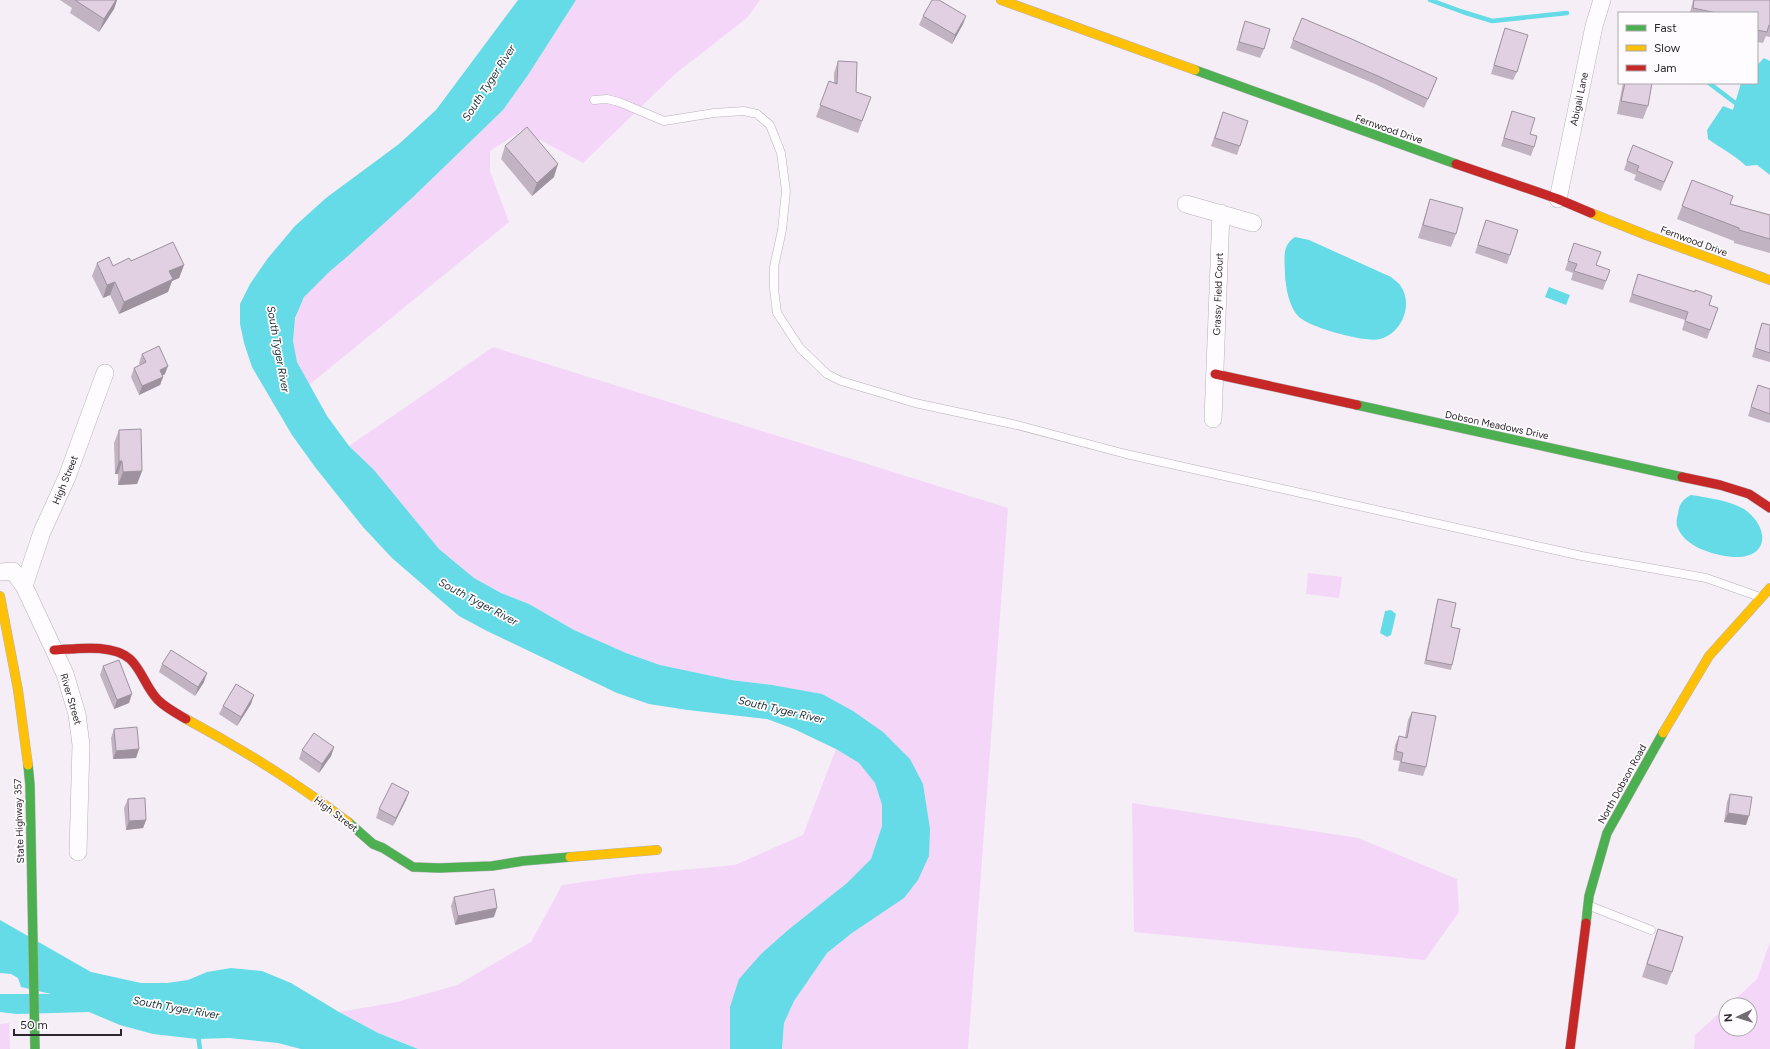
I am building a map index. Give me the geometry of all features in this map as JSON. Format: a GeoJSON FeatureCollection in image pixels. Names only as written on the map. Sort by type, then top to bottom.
{"type":"FeatureCollection","features":[{"type":"Feature","properties":{"kind":"street","name":"Fernwood Drive"},"geometry":{"type":"LineString","coordinates":[[1001,0],[1353,128],[1558,199],[1646,235],[1770,280]]}},
{"type":"Feature","properties":{"kind":"street","name":"Abigail Lane"},"geometry":{"type":"LineString","coordinates":[[1558,199],[1594,26],[1602,0]]}},
{"type":"Feature","properties":{"kind":"street"},"geometry":{"type":"LineString","coordinates":[[1186,204],[1221,213],[1253,224]]}},
{"type":"Feature","properties":{"kind":"street","name":"Grassy Field Court"},"geometry":{"type":"LineString","coordinates":[[1213,419],[1221,213]]}},
{"type":"Feature","properties":{"kind":"street","name":"High Street"},"geometry":{"type":"LineString","coordinates":[[24,586],[42,532],[67,477],[105,373]]}},
{"type":"Feature","properties":{"kind":"street","name":"Dobson Meadows Drive"},"geometry":{"type":"LineString","coordinates":[[1214,374],[1720,485],[1749,494],[1770,508]]}},
{"type":"Feature","properties":{"kind":"street","name":"River Street"},"geometry":{"type":"LineString","coordinates":[[0,572],[13,571],[24,586],[65,674],[80,730],[81,745],[78,852]]}},
{"type":"Feature","properties":{"kind":"street","name":"North Dobson Road"},"geometry":{"type":"LineString","coordinates":[[1570,1049],[1587,905],[1594,874],[1607,833],[1641,770],[1709,656],[1770,588]]}},
{"type":"Feature","properties":{"kind":"street","name":"State Highway 357"},"geometry":{"type":"LineString","coordinates":[[0,596],[14,655],[26,742],[31,843],[34,1049]]}},
{"type":"Feature","properties":{"kind":"street","name":"High Street"},"geometry":{"type":"LineString","coordinates":[[54,650],[87,648],[104,649],[129,658],[157,699],[170,710],[230,743],[326,805],[352,825],[373,844],[383,848],[414,867],[439,868],[492,866],[523,861],[657,850]]}},
{"type":"Feature","properties":{"kind":"lane"},"geometry":{"type":"LineString","coordinates":[[594,100],[606,99],[619,102],[664,121],[714,113],[744,111],[757,114],[770,125],[780,153],[786,191],[782,230],[774,267],[774,289],[778,313],[800,348],[827,374],[840,381],[915,403],[1017,425],[1133,456],[1575,555],[1706,578],[1761,598]]}},
{"type":"Feature","properties":{"kind":"lane"},"geometry":{"type":"LineString","coordinates":[[1587,905],[1651,930]]}},
{"type":"Feature","properties":{"kind":"shaded area"},"geometry":{"type":"Polygon","coordinates":[[[576,0],[760,0],[748,17],[675,74],[583,163],[522,130],[490,151],[490,171],[509,222],[309,385],[295,355],[293,339],[297,313],[307,293],[318,281],[348,256],[503,110],[528,75],[576,0]]]}},
{"type":"Feature","properties":{"kind":"shaded area"},"geometry":{"type":"Polygon","coordinates":[[[493,347],[1008,508],[968,1049],[782,1049],[784,1023],[794,1001],[827,953],[852,933],[923,784],[772,685],[731,680],[660,665],[626,653],[574,630],[529,604],[501,593],[474,578],[439,549],[374,471],[349,446],[493,347]]]}},
{"type":"Feature","properties":{"kind":"shaded area"},"geometry":{"type":"Polygon","coordinates":[[[1308,573],[1342,577],[1339,598],[1306,594],[1308,573]]]}},
{"type":"Feature","properties":{"kind":"shaded area"},"geometry":{"type":"Polygon","coordinates":[[[836,749],[859,763],[875,783],[882,805],[882,826],[871,859],[847,883],[788,930],[761,954],[731,1036],[730,1049],[418,1049],[378,1033],[339,1012],[397,1002],[457,985],[531,942],[562,885],[639,874],[735,865],[803,835],[836,749]]]}},
{"type":"Feature","properties":{"kind":"shaded area"},"geometry":{"type":"Polygon","coordinates":[[[1132,803],[1358,838],[1457,879],[1459,912],[1425,960],[1134,932],[1132,803]]]}},
{"type":"Feature","properties":{"kind":"shaded area"},"geometry":{"type":"Polygon","coordinates":[[[1770,942],[1770,1049],[1694,1049],[1695,1035],[1718,1014],[1718,1037],[1758,1037],[1758,997],[1738,997],[1757,979],[1770,942]]]}},
{"type":"Feature","properties":{"kind":"shaded area"},"geometry":{"type":"Polygon","coordinates":[[[9,1023],[10,1049],[0,1049],[0,1024],[9,1023]]]}},
{"type":"Feature","properties":{"kind":"water","name":"South Tyger River"},"geometry":{"type":"Polygon","coordinates":[[[518,0],[576,0],[528,75],[503,110],[413,197],[329,272],[304,297],[295,318],[293,341],[297,362],[327,416],[349,446],[374,470],[439,549],[474,578],[501,593],[529,604],[574,630],[626,653],[660,665],[731,680],[772,685],[822,694],[853,711],[883,732],[910,759],[923,784],[930,829],[929,856],[918,880],[904,898],[852,933],[827,953],[794,1001],[784,1023],[782,1049],[730,1049],[730,1007],[739,979],[761,954],[788,930],[847,883],[871,859],[882,826],[882,805],[875,783],[859,763],[836,749],[794,729],[767,719],[649,704],[617,693],[487,631],[459,616],[392,558],[363,527],[315,467],[292,435],[252,367],[244,343],[240,324],[240,304],[250,284],[268,258],[295,226],[326,198],[399,144],[436,110],[518,0]]]}},
{"type":"Feature","properties":{"kind":"water"},"geometry":{"type":"Polygon","coordinates":[[[1764,58],[1770,61],[1770,175],[1757,165],[1746,166],[1737,158],[1708,139],[1707,130],[1723,106],[1733,110],[1741,84],[1758,84],[1758,64],[1764,58]]]}},
{"type":"Feature","properties":{"kind":"water"},"geometry":{"type":"Polygon","coordinates":[[[1295,237],[1309,240],[1391,277],[1398,283],[1404,293],[1406,309],[1404,317],[1394,331],[1388,336],[1380,339],[1363,339],[1326,330],[1299,317],[1290,303],[1287,292],[1284,259],[1288,245],[1295,237]]]}},
{"type":"Feature","properties":{"kind":"water"},"geometry":{"type":"Polygon","coordinates":[[[1549,287],[1570,295],[1566,305],[1545,297],[1549,287]]]}},
{"type":"Feature","properties":{"kind":"water"},"geometry":{"type":"Polygon","coordinates":[[[1691,495],[1725,501],[1744,509],[1753,516],[1762,533],[1760,547],[1754,553],[1745,556],[1733,557],[1708,552],[1693,545],[1686,539],[1677,526],[1680,505],[1691,495]]]}},
{"type":"Feature","properties":{"kind":"water"},"geometry":{"type":"Polygon","coordinates":[[[1391,610],[1396,614],[1391,635],[1387,637],[1380,633],[1385,611],[1391,610]]]}},
{"type":"Feature","properties":{"kind":"water","name":"South Tyger River"},"geometry":{"type":"Polygon","coordinates":[[[0,920],[91,972],[141,983],[167,983],[188,980],[207,972],[231,968],[262,971],[291,983],[339,1012],[378,1033],[418,1049],[301,1049],[278,1043],[229,1038],[197,1039],[153,1034],[120,1025],[89,1012],[17,1014],[0,1012],[0,994],[51,994],[21,987],[18,978],[11,974],[0,973],[0,920]]]}},
{"type":"Feature","properties":{"kind":"building"},"geometry":{"type":"Polygon","coordinates":[[[75,0],[116,0],[104,19],[75,0]]]}},
{"type":"Feature","properties":{"kind":"building"},"geometry":{"type":"Polygon","coordinates":[[[932,0],[939,0],[966,16],[955,35],[923,16],[932,0]]]}},
{"type":"Feature","properties":{"kind":"building"},"geometry":{"type":"Polygon","coordinates":[[[1694,0],[1770,0],[1770,25],[1767,32],[1758,30],[1758,12],[1712,12],[1693,8],[1694,0]]]}},
{"type":"Feature","properties":{"kind":"building"},"geometry":{"type":"Polygon","coordinates":[[[1302,18],[1437,78],[1428,99],[1293,40],[1302,18]]]}},
{"type":"Feature","properties":{"kind":"building"},"geometry":{"type":"Polygon","coordinates":[[[1245,21],[1270,29],[1264,49],[1239,42],[1245,21]]]}},
{"type":"Feature","properties":{"kind":"building"},"geometry":{"type":"Polygon","coordinates":[[[1505,28],[1528,35],[1517,72],[1494,65],[1505,28]]]}},
{"type":"Feature","properties":{"kind":"building"},"geometry":{"type":"Polygon","coordinates":[[[838,61],[857,62],[856,92],[871,97],[862,121],[820,105],[829,81],[837,84],[838,61]]]}},
{"type":"Feature","properties":{"kind":"building"},"geometry":{"type":"Polygon","coordinates":[[[1625,84],[1652,84],[1648,106],[1621,101],[1625,84]]]}},
{"type":"Feature","properties":{"kind":"building"},"geometry":{"type":"Polygon","coordinates":[[[1512,111],[1535,118],[1530,134],[1537,136],[1534,147],[1504,138],[1512,111]]]}},
{"type":"Feature","properties":{"kind":"building"},"geometry":{"type":"Polygon","coordinates":[[[1223,112],[1248,121],[1240,146],[1215,138],[1223,112]]]}},
{"type":"Feature","properties":{"kind":"building"},"geometry":{"type":"Polygon","coordinates":[[[527,127],[558,164],[537,183],[505,146],[527,127]]]}},
{"type":"Feature","properties":{"kind":"building"},"geometry":{"type":"Polygon","coordinates":[[[1633,145],[1673,162],[1664,182],[1637,171],[1639,166],[1627,161],[1633,145]]]}},
{"type":"Feature","properties":{"kind":"building"},"geometry":{"type":"Polygon","coordinates":[[[1692,180],[1733,196],[1730,204],[1770,215],[1770,239],[1739,230],[1739,228],[1682,206],[1692,180]]]}},
{"type":"Feature","properties":{"kind":"building"},"geometry":{"type":"Polygon","coordinates":[[[1430,199],[1463,208],[1456,234],[1423,225],[1430,199]]]}},
{"type":"Feature","properties":{"kind":"building"},"geometry":{"type":"Polygon","coordinates":[[[1486,220],[1518,230],[1510,255],[1478,245],[1486,220]]]}},
{"type":"Feature","properties":{"kind":"building"},"geometry":{"type":"Polygon","coordinates":[[[173,242],[184,265],[169,271],[173,279],[124,302],[115,282],[107,285],[97,263],[109,257],[113,266],[129,258],[131,261],[173,242]]]}},
{"type":"Feature","properties":{"kind":"building"},"geometry":{"type":"Polygon","coordinates":[[[1574,243],[1601,252],[1596,265],[1610,270],[1606,281],[1574,271],[1577,264],[1568,261],[1574,243]]]}},
{"type":"Feature","properties":{"kind":"building"},"geometry":{"type":"Polygon","coordinates":[[[1638,274],[1712,296],[1709,305],[1718,308],[1710,330],[1685,321],[1688,312],[1632,294],[1638,274]]]}},
{"type":"Feature","properties":{"kind":"building"},"geometry":{"type":"Polygon","coordinates":[[[1762,323],[1770,325],[1770,353],[1755,348],[1762,323]]]}},
{"type":"Feature","properties":{"kind":"building"},"geometry":{"type":"Polygon","coordinates":[[[159,346],[168,366],[160,370],[163,377],[142,386],[134,368],[146,362],[142,354],[159,346]]]}},
{"type":"Feature","properties":{"kind":"building"},"geometry":{"type":"Polygon","coordinates":[[[1758,385],[1770,389],[1770,414],[1751,407],[1758,385]]]}},
{"type":"Feature","properties":{"kind":"building"},"geometry":{"type":"Polygon","coordinates":[[[141,429],[142,471],[123,472],[122,461],[119,461],[119,430],[141,429]]]}},
{"type":"Feature","properties":{"kind":"building"},"geometry":{"type":"Polygon","coordinates":[[[1438,599],[1456,603],[1451,627],[1460,629],[1452,665],[1426,660],[1438,599]]]}},
{"type":"Feature","properties":{"kind":"building"},"geometry":{"type":"Polygon","coordinates":[[[171,650],[207,673],[198,687],[162,664],[171,650]]]}},
{"type":"Feature","properties":{"kind":"building"},"geometry":{"type":"Polygon","coordinates":[[[119,660],[132,694],[117,700],[103,666],[119,660]]]}},
{"type":"Feature","properties":{"kind":"building"},"geometry":{"type":"Polygon","coordinates":[[[236,684],[254,695],[241,717],[223,706],[236,684]]]}},
{"type":"Feature","properties":{"kind":"building"},"geometry":{"type":"Polygon","coordinates":[[[1412,712],[1436,716],[1426,767],[1401,762],[1403,753],[1396,751],[1399,736],[1407,738],[1412,712]]]}},
{"type":"Feature","properties":{"kind":"building"},"geometry":{"type":"Polygon","coordinates":[[[137,727],[139,749],[116,751],[114,729],[137,727]]]}},
{"type":"Feature","properties":{"kind":"building"},"geometry":{"type":"Polygon","coordinates":[[[314,733],[334,747],[322,764],[302,750],[314,733]]]}},
{"type":"Feature","properties":{"kind":"building"},"geometry":{"type":"Polygon","coordinates":[[[392,783],[409,792],[396,818],[379,809],[392,783]]]}},
{"type":"Feature","properties":{"kind":"building"},"geometry":{"type":"Polygon","coordinates":[[[1730,794],[1752,797],[1749,816],[1728,813],[1730,794]]]}},
{"type":"Feature","properties":{"kind":"building"},"geometry":{"type":"Polygon","coordinates":[[[145,798],[146,820],[129,821],[128,799],[145,798]]]}},
{"type":"Feature","properties":{"kind":"building"},"geometry":{"type":"Polygon","coordinates":[[[494,889],[497,908],[458,916],[454,897],[494,889]]]}},
{"type":"Feature","properties":{"kind":"building"},"geometry":{"type":"Polygon","coordinates":[[[1658,929],[1683,937],[1672,972],[1647,964],[1658,929]]]}},
{"type":"Feature","properties":{"kind":"waterway"},"geometry":{"type":"LineString","coordinates":[[1430,0],[1492,21],[1567,13]]}},
{"type":"Feature","properties":{"kind":"waterway"},"geometry":{"type":"LineString","coordinates":[[1710,84],[1738,105]]}},
{"type":"Feature","properties":{"kind":"waterway"},"geometry":{"type":"LineString","coordinates":[[198,1035],[200,1049]]}},
{"type":"Feature","properties":{"kind":"traffic: fast"},"geometry":{"type":"LineString","coordinates":[[1195,70],[1456,164]]}},
{"type":"Feature","properties":{"kind":"traffic: fast"},"geometry":{"type":"LineString","coordinates":[[1357,405],[1682,477]]}},
{"type":"Feature","properties":{"kind":"traffic: fast"},"geometry":{"type":"LineString","coordinates":[[1586,923],[1589,896],[1607,833],[1663,733]]}},
{"type":"Feature","properties":{"kind":"traffic: fast"},"geometry":{"type":"LineString","coordinates":[[28,765],[30,785],[35,1049]]}},
{"type":"Feature","properties":{"kind":"traffic: fast"},"geometry":{"type":"LineString","coordinates":[[348,822],[373,844],[383,848],[413,867],[439,868],[492,866],[523,861],[570,857]]}},
{"type":"Feature","properties":{"kind":"traffic: slow"},"geometry":{"type":"LineString","coordinates":[[1001,0],[1195,70]]}},
{"type":"Feature","properties":{"kind":"traffic: slow"},"geometry":{"type":"LineString","coordinates":[[1591,213],[1646,235],[1770,280]]}},
{"type":"Feature","properties":{"kind":"traffic: slow"},"geometry":{"type":"LineString","coordinates":[[1663,733],[1709,656],[1770,588]]}},
{"type":"Feature","properties":{"kind":"traffic: slow"},"geometry":{"type":"LineString","coordinates":[[0,596],[18,690],[28,765]]}},
{"type":"Feature","properties":{"kind":"traffic: slow"},"geometry":{"type":"LineString","coordinates":[[186,719],[269,767],[348,822]]}},
{"type":"Feature","properties":{"kind":"traffic: slow"},"geometry":{"type":"LineString","coordinates":[[570,857],[657,850]]}},
{"type":"Feature","properties":{"kind":"traffic: jam"},"geometry":{"type":"LineString","coordinates":[[1456,164],[1558,199],[1591,213]]}},
{"type":"Feature","properties":{"kind":"traffic: jam"},"geometry":{"type":"LineString","coordinates":[[1215,374],[1357,405]]}},
{"type":"Feature","properties":{"kind":"traffic: jam"},"geometry":{"type":"LineString","coordinates":[[1682,477],[1720,485],[1749,494],[1770,508]]}},
{"type":"Feature","properties":{"kind":"traffic: jam"},"geometry":{"type":"LineString","coordinates":[[54,650],[93,648],[104,649],[122,654],[134,663],[150,690],[158,700],[186,719]]}},
{"type":"Feature","properties":{"kind":"traffic: jam"},"geometry":{"type":"LineString","coordinates":[[1570,1049],[1586,923]]}}]}
